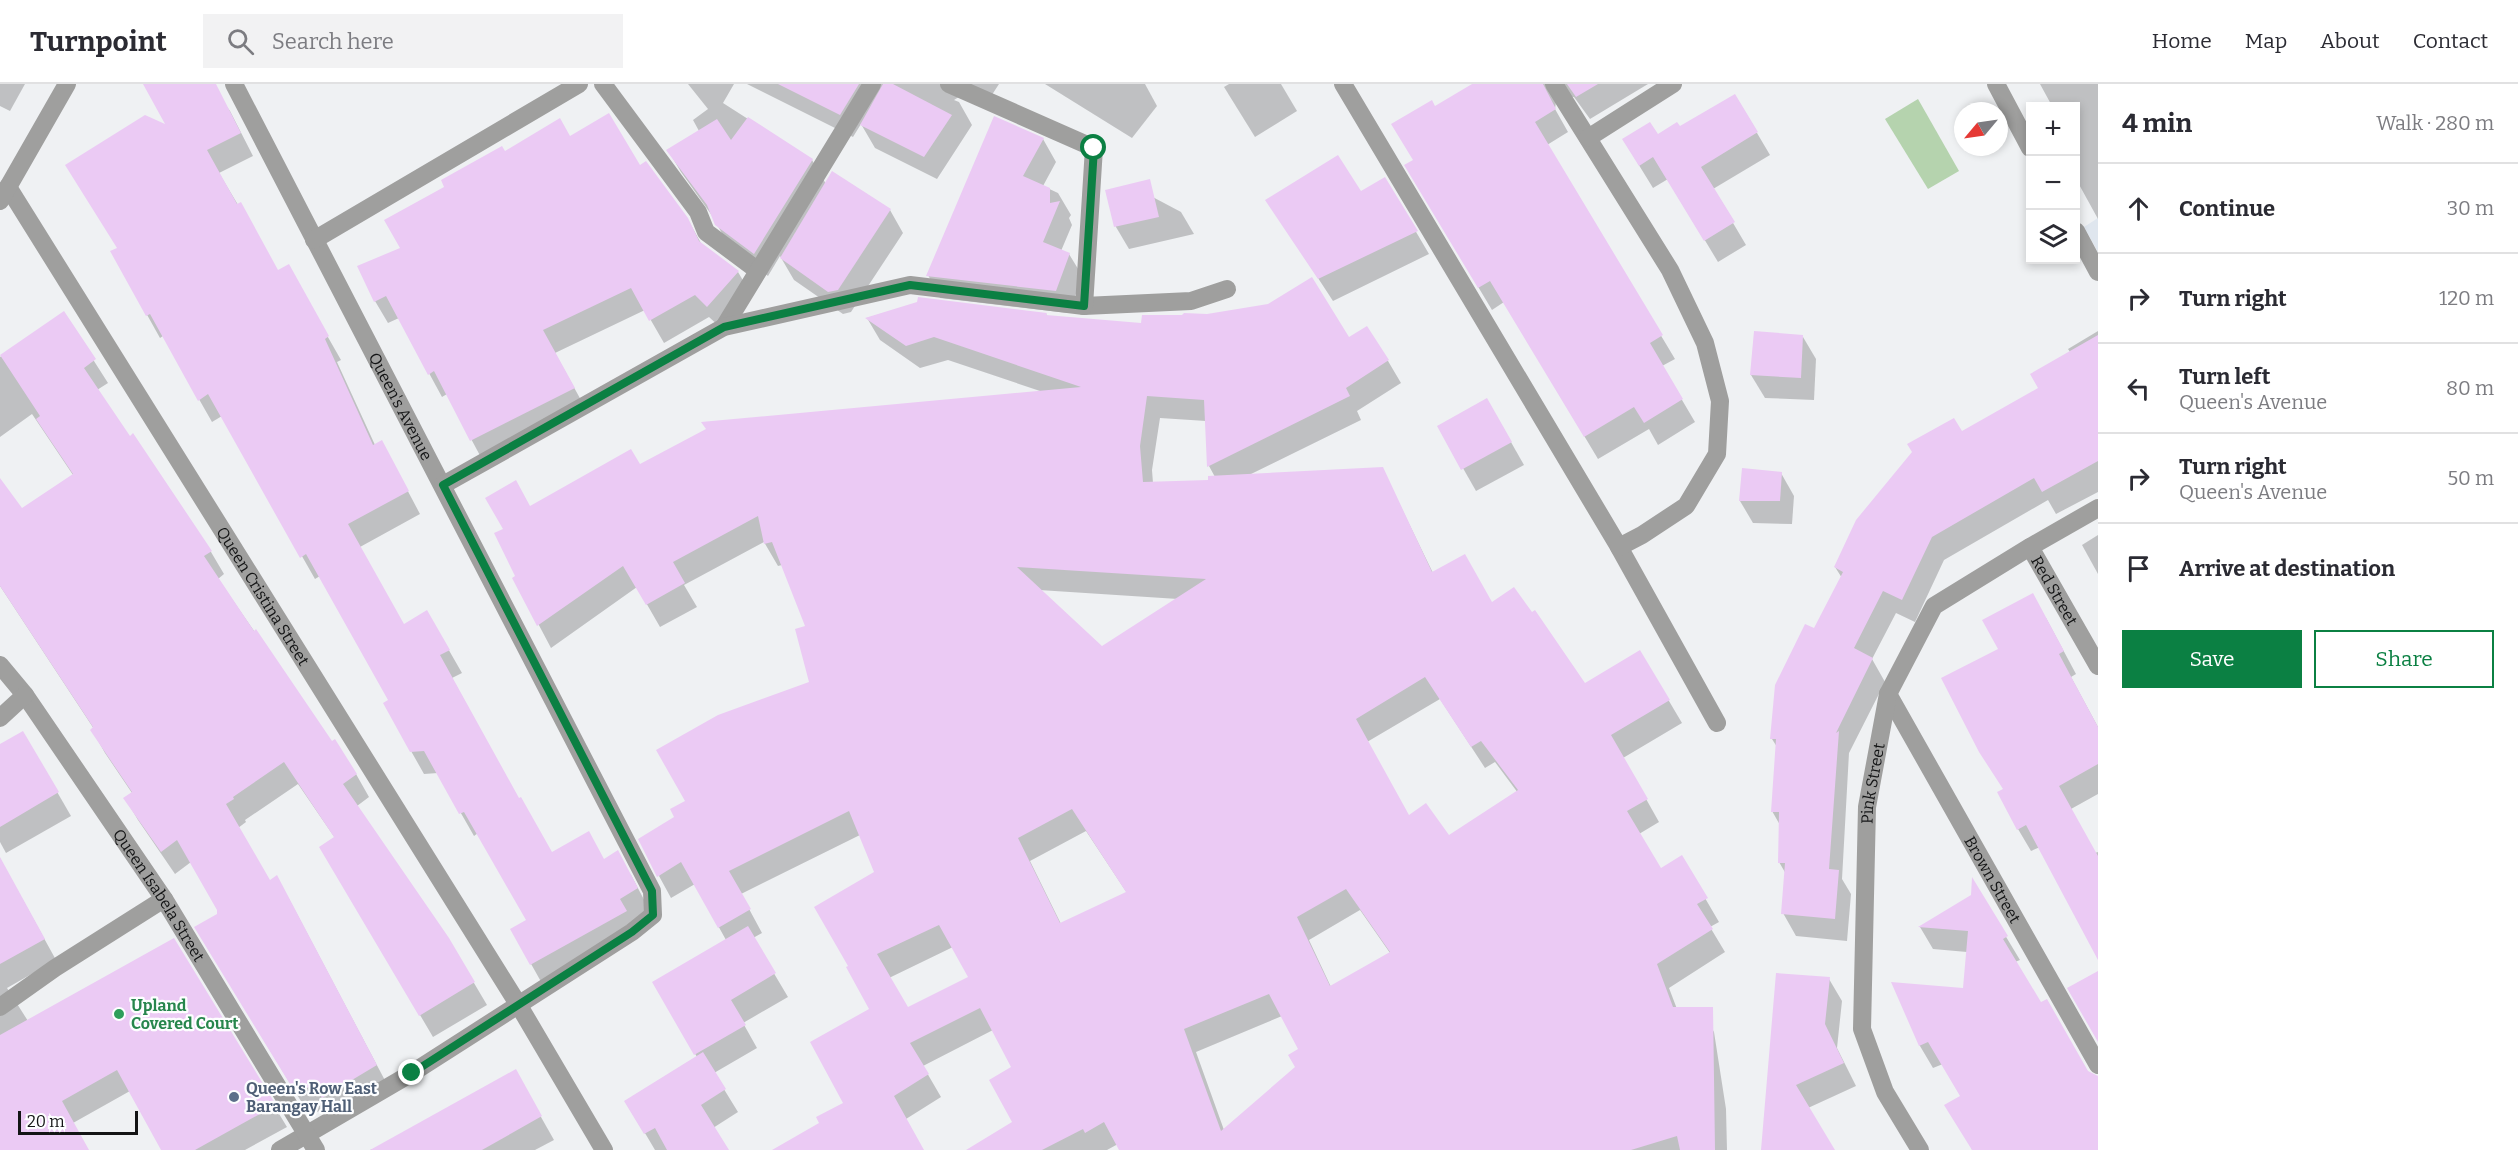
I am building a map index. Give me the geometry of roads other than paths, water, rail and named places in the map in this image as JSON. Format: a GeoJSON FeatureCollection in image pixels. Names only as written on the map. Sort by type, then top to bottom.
{"type":"FeatureCollection","features":[{"type":"Feature","properties":{"kind":"street"},"geometry":{"type":"LineString","coordinates":[[4,194],[67,84]]}},
{"type":"Feature","properties":{"kind":"street","name":"Queen's Avenue"},"geometry":{"type":"LineString","coordinates":[[234,84],[652,891],[653,915],[632,932],[412,1073],[311,1142],[280,1150]]}},
{"type":"Feature","properties":{"kind":"street"},"geometry":{"type":"LineString","coordinates":[[314,240],[579,84]]}},
{"type":"Feature","properties":{"kind":"street"},"geometry":{"type":"LineString","coordinates":[[603,84],[698,212],[706,232],[757,270]]}},
{"type":"Feature","properties":{"kind":"street"},"geometry":{"type":"LineString","coordinates":[[724,327],[872,84]]}},
{"type":"Feature","properties":{"kind":"street"},"geometry":{"type":"LineString","coordinates":[[949,84],[1094,148],[1084,306]]}},
{"type":"Feature","properties":{"kind":"street"},"geometry":{"type":"LineString","coordinates":[[1343,84],[1619,547],[1717,723]]}},
{"type":"Feature","properties":{"kind":"street"},"geometry":{"type":"LineString","coordinates":[[1554,84],[1670,270],[1705,343],[1720,401],[1717,454],[1686,506],[1619,547]]}},
{"type":"Feature","properties":{"kind":"street"},"geometry":{"type":"LineString","coordinates":[[1588,138],[1673,84]]}},
{"type":"Feature","properties":{"kind":"street"},"geometry":{"type":"LineString","coordinates":[[1996,84],[2026,139]]}},
{"type":"Feature","properties":{"kind":"street","name":"Queen Cristina Street"},"geometry":{"type":"LineString","coordinates":[[4,194],[518,1004],[604,1150]]}},
{"type":"Feature","properties":{"kind":"street"},"geometry":{"type":"LineString","coordinates":[[2080,238],[2098,272]]}},
{"type":"Feature","properties":{"kind":"street"},"geometry":{"type":"LineString","coordinates":[[443,485],[724,327],[910,285],[1084,306],[1191,301],[1227,289]]}},
{"type":"Feature","properties":{"kind":"street","name":"Pink Street"},"geometry":{"type":"LineString","coordinates":[[1920,1150],[1885,1092],[1862,1029],[1867,807],[1888,694],[1934,606],[2098,508]]}},
{"type":"Feature","properties":{"kind":"street","name":"Red Street"},"geometry":{"type":"LineString","coordinates":[[2030,547],[2098,666]]}},
{"type":"Feature","properties":{"kind":"street","name":"Queen Isabela Street"},"geometry":{"type":"LineString","coordinates":[[0,665],[26,695],[164,899],[311,1142]]}},
{"type":"Feature","properties":{"kind":"street","name":"Brown Street"},"geometry":{"type":"LineString","coordinates":[[1888,694],[2098,1065]]}},
{"type":"Feature","properties":{"kind":"street"},"geometry":{"type":"LineString","coordinates":[[0,718],[26,695]]}},
{"type":"Feature","properties":{"kind":"street"},"geometry":{"type":"LineString","coordinates":[[0,1007],[55,968],[164,899]]}},
{"type":"Feature","properties":{"kind":"place","name":"Upland Covered Court"},"geometry":{"type":"Point","coordinates":[119,1014]}},
{"type":"Feature","properties":{"kind":"place","name":"Queen's Row East Barangay Hall"},"geometry":{"type":"Point","coordinates":[234,1097]}}]}
